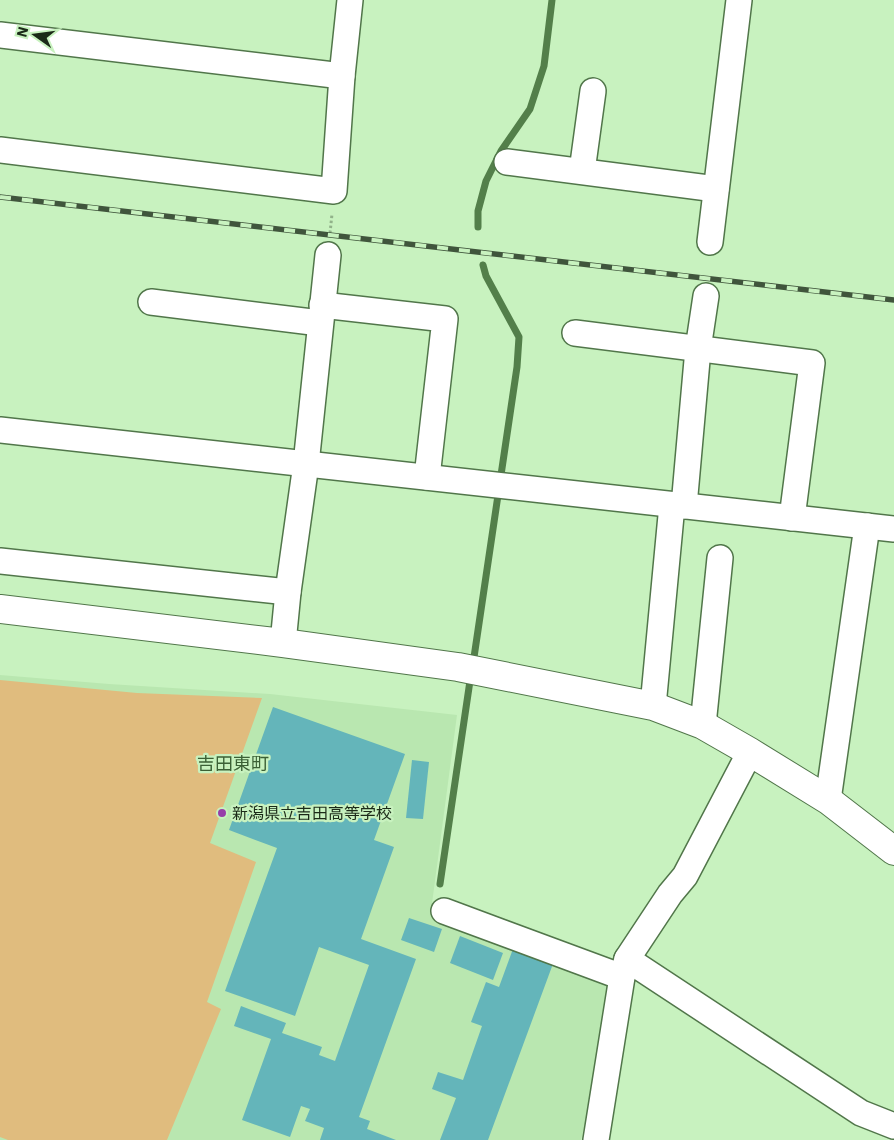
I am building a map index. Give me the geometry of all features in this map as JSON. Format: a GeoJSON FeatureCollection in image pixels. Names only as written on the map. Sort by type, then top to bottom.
{"type":"FeatureCollection","features":[{"type":"Feature","properties":{"kind":"street"},"geometry":{"type":"LineString","coordinates":[[0,150],[334,191],[342,76],[350,0]]}},
{"type":"Feature","properties":{"kind":"street"},"geometry":{"type":"LineString","coordinates":[[710,242],[739,0]]}},
{"type":"Feature","properties":{"kind":"street"},"geometry":{"type":"LineString","coordinates":[[0,35],[342,76]]}},
{"type":"Feature","properties":{"kind":"street"},"geometry":{"type":"LineString","coordinates":[[582,171],[593,91]]}},
{"type":"Feature","properties":{"kind":"street"},"geometry":{"type":"LineString","coordinates":[[507,162],[716,189]]}},
{"type":"Feature","properties":{"kind":"street"},"geometry":{"type":"LineString","coordinates":[[284,643],[288,592],[306,464],[328,255]]}},
{"type":"Feature","properties":{"kind":"street"},"geometry":{"type":"LineString","coordinates":[[653,706],[706,296]]}},
{"type":"Feature","properties":{"kind":"street"},"geometry":{"type":"LineString","coordinates":[[151,302],[321,314],[445,319],[427,477]]}},
{"type":"Feature","properties":{"kind":"street"},"geometry":{"type":"LineString","coordinates":[[575,333],[812,363],[792,518]]}},
{"type":"Feature","properties":{"kind":"street"},"geometry":{"type":"LineString","coordinates":[[0,430],[894,530]]}},
{"type":"Feature","properties":{"kind":"street"},"geometry":{"type":"LineString","coordinates":[[828,800],[867,526]]}},
{"type":"Feature","properties":{"kind":"street"},"geometry":{"type":"LineString","coordinates":[[703,725],[720,558]]}},
{"type":"Feature","properties":{"kind":"street"},"geometry":{"type":"LineString","coordinates":[[0,561],[288,592]]}},
{"type":"Feature","properties":{"kind":"street"},"geometry":{"type":"LineString","coordinates":[[0,609],[284,643],[458,667],[653,706],[703,725],[750,752],[828,800],[894,850]]}},
{"type":"Feature","properties":{"kind":"street"},"geometry":{"type":"LineString","coordinates":[[596,1140],[625,968],[670,894],[685,876],[750,752]]}},
{"type":"Feature","properties":{"kind":"street"},"geometry":{"type":"LineString","coordinates":[[444,911],[625,968],[861,1113],[894,1126]]}},
{"type":"Feature","properties":{"kind":"path"},"geometry":{"type":"LineString","coordinates":[[328,255],[334,191]]}},
{"type":"Feature","properties":{"kind":"shaded area","name":"新潟県立吉田高等学校"},"geometry":{"type":"Polygon","coordinates":[[[0,675],[270,694],[457,715],[431,911],[609,977],[594,1086],[581,1140],[0,1140],[0,675]]]}},
{"type":"Feature","properties":{"kind":"shaded area"},"geometry":{"type":"Polygon","coordinates":[[[0,680],[137,693],[262,698],[210,843],[256,862],[207,1002],[221,1009],[167,1140],[8,1140],[0,1137],[0,680]]]}},
{"type":"Feature","properties":{"kind":"building"},"geometry":{"type":"Polygon","coordinates":[[[273,707],[405,754],[374,840],[394,847],[361,939],[416,959],[359,1117],[370,1121],[367,1129],[396,1140],[320,1140],[324,1128],[305,1121],[310,1109],[301,1106],[290,1137],[242,1120],[271,1039],[234,1026],[241,1006],[286,1023],[282,1033],[322,1047],[319,1055],[335,1061],[369,965],[319,947],[295,1016],[225,991],[277,848],[229,830],[273,707]]]}},
{"type":"Feature","properties":{"kind":"building"},"geometry":{"type":"Polygon","coordinates":[[[412,760],[429,762],[423,819],[406,818],[412,760]]]}},
{"type":"Feature","properties":{"kind":"building"},"geometry":{"type":"Polygon","coordinates":[[[409,918],[442,929],[434,952],[401,940],[409,918]]]}},
{"type":"Feature","properties":{"kind":"building"},"geometry":{"type":"Polygon","coordinates":[[[460,936],[503,953],[493,980],[450,963],[460,936]]]}},
{"type":"Feature","properties":{"kind":"building"},"geometry":{"type":"Polygon","coordinates":[[[514,946],[554,961],[488,1140],[440,1140],[456,1098],[432,1089],[438,1072],[463,1080],[482,1026],[471,1022],[486,982],[499,987],[514,946]]]}},
{"type":"Feature","properties":{"kind":"waterway"},"geometry":{"type":"LineString","coordinates":[[478,227],[478,211],[486,181],[501,151],[530,109],[544,66],[552,0]]}},
{"type":"Feature","properties":{"kind":"waterway"},"geometry":{"type":"LineString","coordinates":[[473,664],[517,367],[519,337],[486,276],[483,265]]}},
{"type":"Feature","properties":{"kind":"waterway"},"geometry":{"type":"LineString","coordinates":[[440,884],[471,674]]}},
{"type":"Feature","properties":{"kind":"railway"},"geometry":{"type":"LineString","coordinates":[[0,197],[894,300]]}},
{"type":"Feature","properties":{"kind":"place","name":"新潟県立吉田高等学校"},"geometry":{"type":"Point","coordinates":[222,813]}},
{"type":"Feature","properties":{"kind":"district","name":"吉田東町"},"geometry":{"type":"Point","coordinates":[233,764]}}]}
